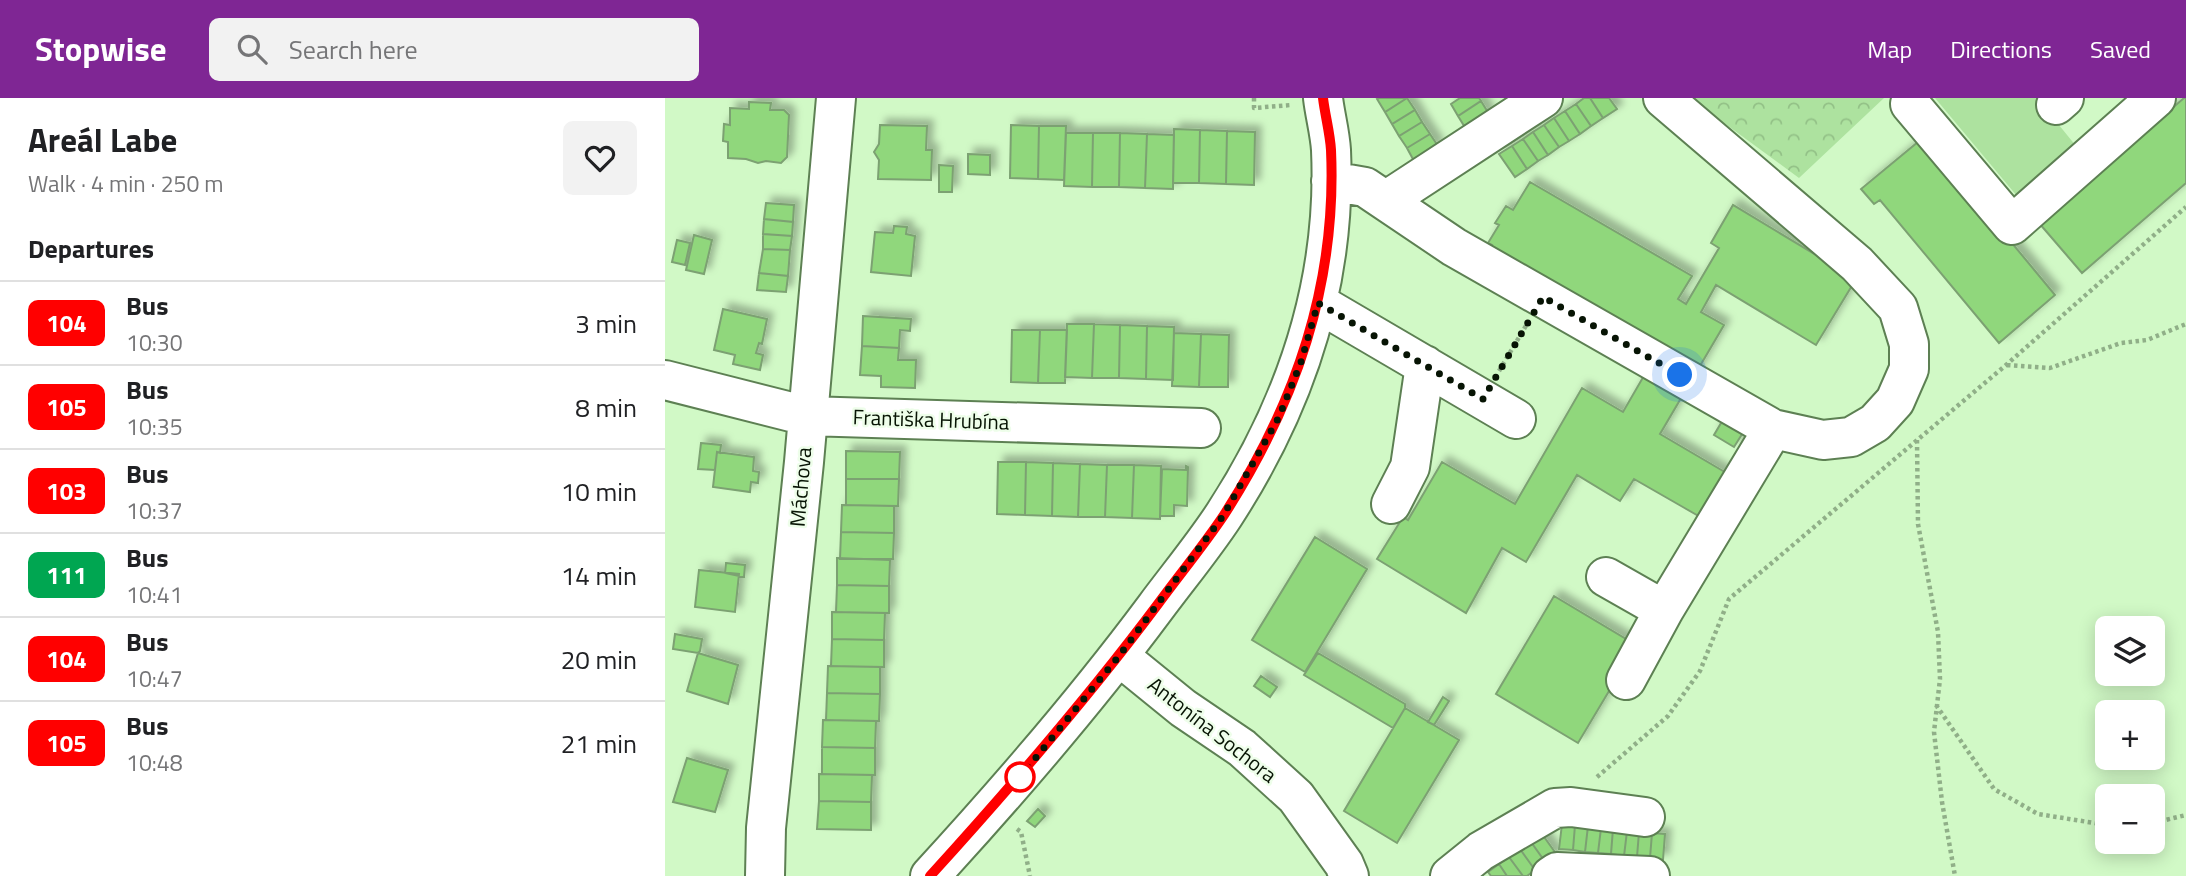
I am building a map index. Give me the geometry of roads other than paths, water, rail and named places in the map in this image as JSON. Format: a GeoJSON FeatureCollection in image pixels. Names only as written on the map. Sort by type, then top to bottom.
{"type":"FeatureCollection","features":[{"type":"Feature","properties":{"kind":"street","name":"Máchova"},"geometry":{"type":"LineString","coordinates":[[765,876],[765,828],[836,98]]}},
{"type":"Feature","properties":{"kind":"street"},"geometry":{"type":"LineString","coordinates":[[1387,200],[1543,98]]}},
{"type":"Feature","properties":{"kind":"street"},"geometry":{"type":"LineString","coordinates":[[1331,181],[1365,187],[1454,247],[1773,429],[1823,440],[1851,437],[1875,423],[1895,401],[1909,369],[1909,344],[1898,308],[1857,264],[1663,98]]}},
{"type":"Feature","properties":{"kind":"street"},"geometry":{"type":"LineString","coordinates":[[1910,104],[2012,225],[2157,98]]}},
{"type":"Feature","properties":{"kind":"street"},"geometry":{"type":"LineString","coordinates":[[930,876],[1027,769],[1119,656],[1223,516],[1279,417],[1301,362],[1318,303],[1329,233],[1331,148],[1323,100]]}},
{"type":"Feature","properties":{"kind":"street"},"geometry":{"type":"LineString","coordinates":[[1318,303],[1516,419]]}},
{"type":"Feature","properties":{"kind":"street"},"geometry":{"type":"LineString","coordinates":[[1391,504],[1410,467],[1425,365]]}},
{"type":"Feature","properties":{"kind":"street","name":"Františka Hrubína"},"geometry":{"type":"LineString","coordinates":[[665,380],[807,416],[1201,428]]}},
{"type":"Feature","properties":{"kind":"street"},"geometry":{"type":"LineString","coordinates":[[1626,680],[1664,610],[1773,429]]}},
{"type":"Feature","properties":{"kind":"street"},"geometry":{"type":"LineString","coordinates":[[1606,577],[1664,610]]}},
{"type":"Feature","properties":{"kind":"street","name":"Antonína Sochora"},"geometry":{"type":"LineString","coordinates":[[1119,656],[1183,708],[1243,748],[1296,797],[1344,864],[1349,876]]}},
{"type":"Feature","properties":{"kind":"street"},"geometry":{"type":"LineString","coordinates":[[1450,876],[1481,851],[1555,808],[1571,807],[1645,817]]}},
{"type":"Feature","properties":{"kind":"street"},"geometry":{"type":"LineString","coordinates":[[1551,876],[1557,872],[1650,876]]}}]}
